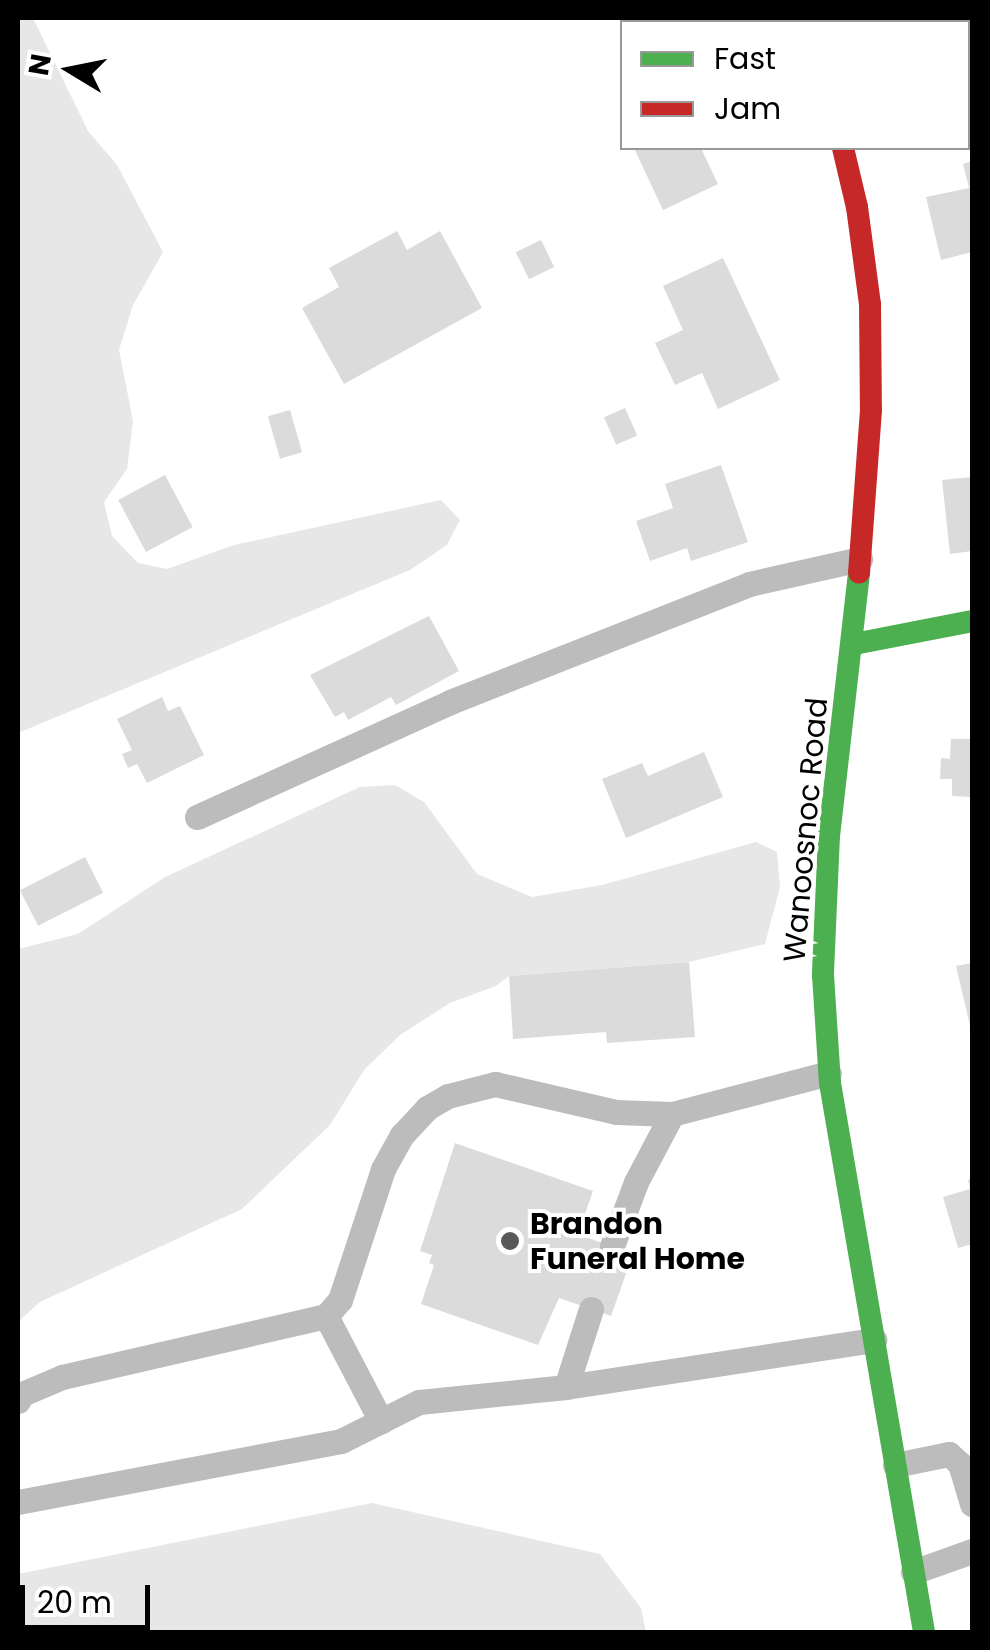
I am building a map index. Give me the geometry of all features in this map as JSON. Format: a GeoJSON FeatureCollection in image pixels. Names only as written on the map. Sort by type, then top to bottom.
{"type":"FeatureCollection","features":[{"type":"Feature","properties":{"kind":"main road","name":"Wanoosnoc Road"},"geometry":{"type":"LineString","coordinates":[[843,150],[857,207],[870,304],[871,410],[854,644],[829,835],[823,974],[829,1073],[924,1632]]}},
{"type":"Feature","properties":{"kind":"main road"},"geometry":{"type":"LineString","coordinates":[[854,644],[972,621]]}},
{"type":"Feature","properties":{"kind":"lane"},"geometry":{"type":"LineString","coordinates":[[197,817],[450,702],[748,584],[860,559]]}},
{"type":"Feature","properties":{"kind":"lane"},"geometry":{"type":"LineString","coordinates":[[18,1401],[22,1394],[62,1377],[326,1316],[340,1300],[382,1169],[402,1135],[426,1108],[448,1096],[495,1084],[616,1112],[672,1114],[829,1073]]}},
{"type":"Feature","properties":{"kind":"lane"},"geometry":{"type":"LineString","coordinates":[[612,1246],[636,1182],[672,1114]]}},
{"type":"Feature","properties":{"kind":"lane"},"geometry":{"type":"LineString","coordinates":[[566,1387],[591,1309]]}},
{"type":"Feature","properties":{"kind":"lane"},"geometry":{"type":"LineString","coordinates":[[326,1316],[381,1420]]}},
{"type":"Feature","properties":{"kind":"lane"},"geometry":{"type":"LineString","coordinates":[[18,1502],[341,1441],[419,1402],[566,1387],[874,1340]]}},
{"type":"Feature","properties":{"kind":"lane"},"geometry":{"type":"LineString","coordinates":[[895,1465],[949,1454],[960,1464],[972,1504]]}},
{"type":"Feature","properties":{"kind":"lane"},"geometry":{"type":"LineString","coordinates":[[913,1572],[972,1551]]}},
{"type":"Feature","properties":{"kind":"shaded area"},"geometry":{"type":"Polygon","coordinates":[[[18,18],[33,18],[88,131],[117,165],[163,252],[133,305],[119,350],[133,421],[127,469],[104,502],[112,536],[138,563],[167,569],[234,545],[441,500],[460,520],[447,545],[410,570],[18,733],[18,18]]]}},
{"type":"Feature","properties":{"kind":"shaded area"},"geometry":{"type":"Polygon","coordinates":[[[395,785],[424,802],[477,874],[532,897],[602,885],[756,842],[777,852],[780,887],[765,944],[689,962],[509,976],[496,986],[450,1003],[400,1035],[364,1070],[330,1125],[242,1209],[40,1302],[18,1322],[18,949],[78,934],[165,877],[360,787],[395,785]]]}},
{"type":"Feature","properties":{"kind":"shaded area"},"geometry":{"type":"Polygon","coordinates":[[[372,1503],[600,1554],[641,1608],[646,1632],[18,1632],[18,1574],[372,1503]]]}},
{"type":"Feature","properties":{"kind":"building"},"geometry":{"type":"Polygon","coordinates":[[[635,150],[702,150],[718,184],[663,210],[635,150]]]}},
{"type":"Feature","properties":{"kind":"building"},"geometry":{"type":"Polygon","coordinates":[[[972,161],[972,252],[941,260],[926,197],[969,188],[963,164],[972,161]]]}},
{"type":"Feature","properties":{"kind":"building"},"geometry":{"type":"Polygon","coordinates":[[[397,231],[407,250],[440,231],[482,308],[344,384],[302,308],[339,287],[329,268],[397,231]]]}},
{"type":"Feature","properties":{"kind":"building"},"geometry":{"type":"Polygon","coordinates":[[[541,240],[554,267],[529,279],[516,252],[541,240]]]}},
{"type":"Feature","properties":{"kind":"building"},"geometry":{"type":"Polygon","coordinates":[[[723,258],[780,380],[718,409],[702,373],[675,385],[655,343],[683,330],[663,286],[723,258]]]}},
{"type":"Feature","properties":{"kind":"building"},"geometry":{"type":"Polygon","coordinates":[[[625,408],[637,435],[616,445],[604,417],[625,408]]]}},
{"type":"Feature","properties":{"kind":"building"},"geometry":{"type":"Polygon","coordinates":[[[290,410],[302,452],[280,459],[268,416],[290,410]]]}},
{"type":"Feature","properties":{"kind":"building"},"geometry":{"type":"Polygon","coordinates":[[[721,465],[748,542],[691,561],[687,548],[650,561],[636,521],[673,508],[665,484],[721,465]]]}},
{"type":"Feature","properties":{"kind":"building"},"geometry":{"type":"Polygon","coordinates":[[[165,475],[193,527],[146,552],[118,500],[165,475]]]}},
{"type":"Feature","properties":{"kind":"building"},"geometry":{"type":"Polygon","coordinates":[[[972,477],[972,551],[950,554],[942,480],[972,477]]]}},
{"type":"Feature","properties":{"kind":"building"},"geometry":{"type":"Polygon","coordinates":[[[429,616],[459,671],[396,705],[391,697],[348,720],[344,712],[335,717],[310,675],[429,616]]]}},
{"type":"Feature","properties":{"kind":"building"},"geometry":{"type":"Polygon","coordinates":[[[162,697],[168,711],[180,706],[204,755],[147,783],[137,764],[128,768],[122,754],[132,750],[117,719],[162,697]]]}},
{"type":"Feature","properties":{"kind":"building"},"geometry":{"type":"Polygon","coordinates":[[[951,739],[972,739],[972,797],[952,796],[952,779],[940,779],[941,758],[950,759],[951,739]]]}},
{"type":"Feature","properties":{"kind":"building"},"geometry":{"type":"Polygon","coordinates":[[[704,752],[723,797],[626,838],[602,779],[642,763],[648,776],[704,752]]]}},
{"type":"Feature","properties":{"kind":"building"},"geometry":{"type":"Polygon","coordinates":[[[85,857],[103,893],[38,926],[20,890],[85,857]]]}},
{"type":"Feature","properties":{"kind":"building"},"geometry":{"type":"Polygon","coordinates":[[[689,962],[695,1037],[607,1043],[606,1032],[513,1039],[509,976],[689,962]]]}},
{"type":"Feature","properties":{"kind":"building"},"geometry":{"type":"Polygon","coordinates":[[[972,963],[972,1030],[971,1030],[956,966],[972,963]]]}},
{"type":"Feature","properties":{"kind":"building","name":"Brandon Funeral Home"},"geometry":{"type":"Polygon","coordinates":[[[455,1143],[593,1191],[580,1228],[585,1229],[583,1236],[633,1254],[611,1316],[559,1298],[538,1345],[421,1304],[434,1265],[429,1263],[432,1255],[420,1251],[455,1143]]]}},
{"type":"Feature","properties":{"kind":"building"},"geometry":{"type":"Polygon","coordinates":[[[972,1178],[972,1244],[958,1248],[943,1197],[970,1189],[968,1180],[972,1178]]]}},
{"type":"Feature","properties":{"kind":"traffic: fast"},"geometry":{"type":"LineString","coordinates":[[859,573],[829,835],[823,975],[830,1083],[924,1632]]}},
{"type":"Feature","properties":{"kind":"traffic: fast"},"geometry":{"type":"LineString","coordinates":[[854,644],[972,621]]}},
{"type":"Feature","properties":{"kind":"traffic: jam"},"geometry":{"type":"LineString","coordinates":[[843,150],[857,207],[870,304],[871,410],[859,573]]}},
{"type":"Feature","properties":{"kind":"place","name":"Brandon Funeral Home"},"geometry":{"type":"Point","coordinates":[510,1241]}}]}
